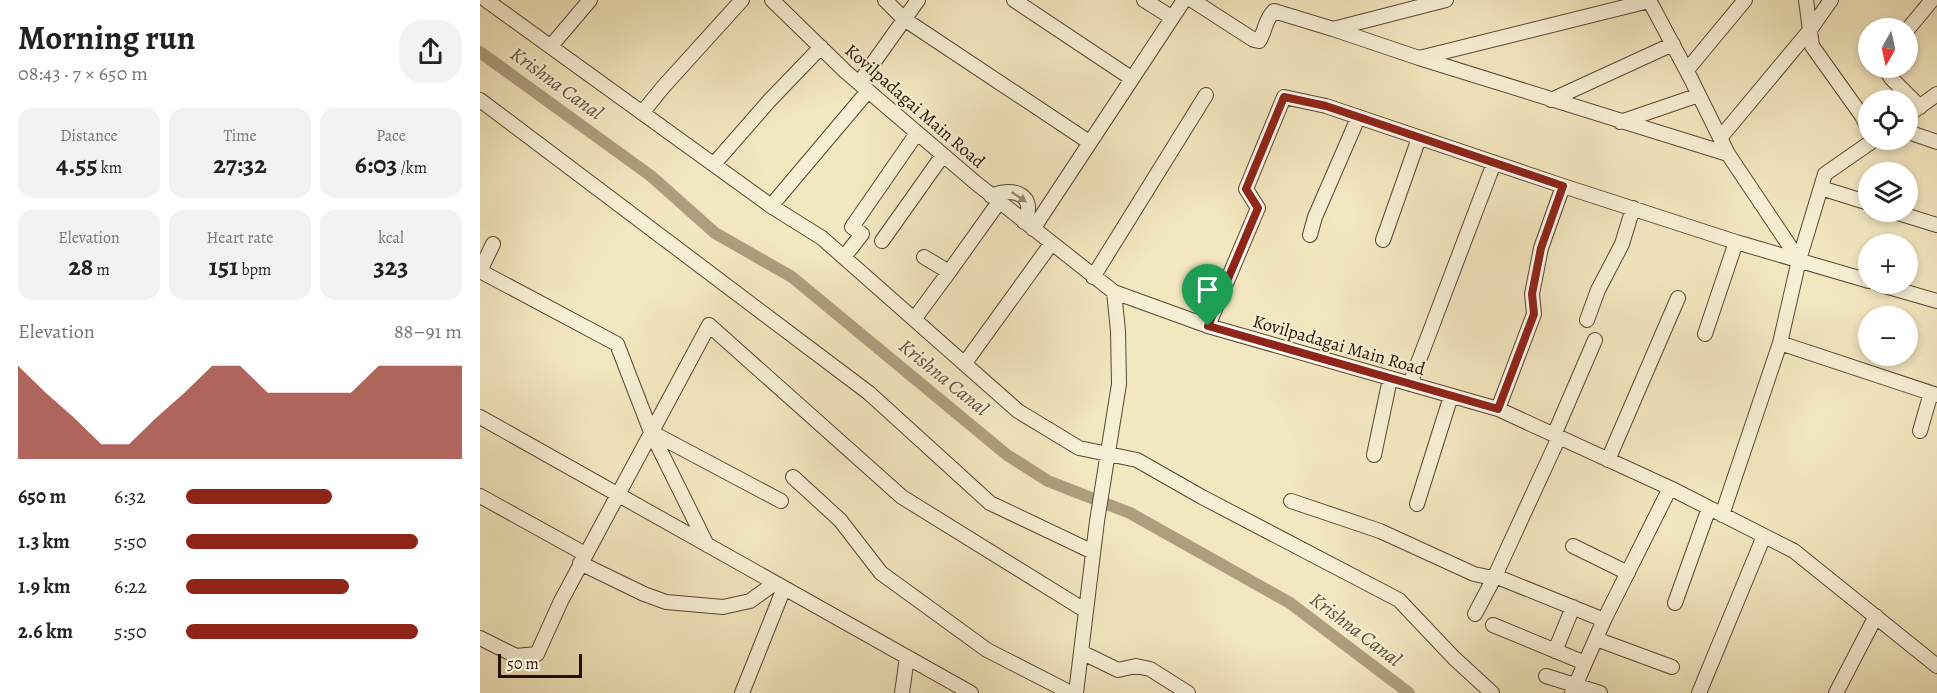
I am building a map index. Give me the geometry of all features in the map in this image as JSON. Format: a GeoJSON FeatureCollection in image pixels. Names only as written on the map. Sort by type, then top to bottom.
{"type":"FeatureCollection","features":[{"type":"Feature","properties":{"kind":"street"},"geometry":{"type":"LineString","coordinates":[[551,46],[590,0]]}},
{"type":"Feature","properties":{"kind":"street"},"geometry":{"type":"LineString","coordinates":[[642,113],[663,86],[742,0]]}},
{"type":"Feature","properties":{"kind":"street","name":"Kovilpadagai Main Road"},"geometry":{"type":"LineString","coordinates":[[772,0],[864,87],[917,133],[995,199],[1114,292],[1208,326],[1498,409],[1670,488],[1794,551],[1937,666]]}},
{"type":"Feature","properties":{"kind":"street"},"geometry":{"type":"LineString","coordinates":[[885,0],[904,19],[1089,142]]}},
{"type":"Feature","properties":{"kind":"street"},"geometry":{"type":"LineString","coordinates":[[771,206],[864,87],[904,19],[918,0]]}},
{"type":"Feature","properties":{"kind":"street"},"geometry":{"type":"LineString","coordinates":[[1014,0],[1131,78]]}},
{"type":"Feature","properties":{"kind":"street"},"geometry":{"type":"LineString","coordinates":[[1144,0],[1171,17]]}},
{"type":"Feature","properties":{"kind":"street"},"geometry":{"type":"LineString","coordinates":[[1029,225],[1089,142],[1184,0]]}},
{"type":"Feature","properties":{"kind":"street"},"geometry":{"type":"LineString","coordinates":[[1192,0],[1254,40],[1259,40],[1267,18],[1275,11],[1620,122],[1728,154]]}},
{"type":"Feature","properties":{"kind":"street"},"geometry":{"type":"LineString","coordinates":[[1333,29],[1446,0]]}},
{"type":"Feature","properties":{"kind":"street"},"geometry":{"type":"LineString","coordinates":[[1687,70],[1745,0]]}},
{"type":"Feature","properties":{"kind":"street"},"geometry":{"type":"LineString","coordinates":[[1806,0],[1812,46],[1858,110]]}},
{"type":"Feature","properties":{"kind":"street"},"geometry":{"type":"LineString","coordinates":[[1720,138],[1810,30],[1831,0]]}},
{"type":"Feature","properties":{"kind":"street"},"geometry":{"type":"LineString","coordinates":[[1917,18],[1932,0]]}},
{"type":"Feature","properties":{"kind":"street"},"geometry":{"type":"LineString","coordinates":[[492,1],[771,206],[822,238],[1018,411],[1079,447],[1137,460],[1202,497],[1399,600],[1454,658],[1492,693]]}},
{"type":"Feature","properties":{"kind":"street"},"geometry":{"type":"LineString","coordinates":[[1419,58],[1649,1],[1687,70],[1728,154],[1799,260]]}},
{"type":"Feature","properties":{"kind":"street"},"geometry":{"type":"LineString","coordinates":[[1551,100],[1673,44]]}},
{"type":"Feature","properties":{"kind":"street"},"geometry":{"type":"LineString","coordinates":[[714,164],[770,100],[821,47]]}},
{"type":"Feature","properties":{"kind":"street"},"geometry":{"type":"LineString","coordinates":[[1891,78],[1920,107],[1937,94]]}},
{"type":"Feature","properties":{"kind":"street"},"geometry":{"type":"LineString","coordinates":[[1620,122],[1699,94]]}},
{"type":"Feature","properties":{"kind":"street"},"geometry":{"type":"LineString","coordinates":[[1093,277],[1206,95]]}},
{"type":"Feature","properties":{"kind":"street"},"geometry":{"type":"LineString","coordinates":[[1208,326],[1258,208],[1246,189],[1284,97],[1326,106],[1736,242],[1858,278]]}},
{"type":"Feature","properties":{"kind":"street"},"geometry":{"type":"LineString","coordinates":[[480,100],[869,393],[990,503],[1093,552]]}},
{"type":"Feature","properties":{"kind":"street"},"geometry":{"type":"LineString","coordinates":[[1310,236],[1315,217],[1358,118]]}},
{"type":"Feature","properties":{"kind":"street"},"geometry":{"type":"LineString","coordinates":[[844,257],[862,234],[852,227],[917,133]]}},
{"type":"Feature","properties":{"kind":"street"},"geometry":{"type":"LineString","coordinates":[[1918,135],[1937,142]]}},
{"type":"Feature","properties":{"kind":"street"},"geometry":{"type":"LineString","coordinates":[[1383,240],[1419,138]]}},
{"type":"Feature","properties":{"kind":"street"},"geometry":{"type":"LineString","coordinates":[[1722,515],[1780,343],[1799,260],[1825,174],[1860,150]]}},
{"type":"Feature","properties":{"kind":"street"},"geometry":{"type":"LineString","coordinates":[[882,241],[943,155]]}},
{"type":"Feature","properties":{"kind":"street"},"geometry":{"type":"LineString","coordinates":[[1410,384],[1494,163]]}},
{"type":"Feature","properties":{"kind":"street"},"geometry":{"type":"LineString","coordinates":[[1498,409],[1534,314],[1532,294],[1541,248],[1563,186]]}},
{"type":"Feature","properties":{"kind":"street"},"geometry":{"type":"LineString","coordinates":[[1821,188],[1858,200]]}},
{"type":"Feature","properties":{"kind":"street"},"geometry":{"type":"LineString","coordinates":[[915,318],[949,272],[995,199]]}},
{"type":"Feature","properties":{"kind":"street"},"geometry":{"type":"LineString","coordinates":[[1587,320],[1598,290],[1622,244],[1633,208]]}},
{"type":"Feature","properties":{"kind":"street"},"geometry":{"type":"LineString","coordinates":[[1918,219],[1937,225]]}},
{"type":"Feature","properties":{"kind":"street"},"geometry":{"type":"LineString","coordinates":[[1705,334],[1736,242]]}},
{"type":"Feature","properties":{"kind":"street"},"geometry":{"type":"LineString","coordinates":[[493,244],[480,271],[617,344],[651,432],[708,546]]}},
{"type":"Feature","properties":{"kind":"street"},"geometry":{"type":"LineString","coordinates":[[965,363],[1051,244]]}},
{"type":"Feature","properties":{"kind":"street"},"geometry":{"type":"LineString","coordinates":[[924,257],[949,272]]}},
{"type":"Feature","properties":{"kind":"street"},"geometry":{"type":"LineString","coordinates":[[1076,693],[1097,521],[1119,384],[1118,331],[1114,292]]}},
{"type":"Feature","properties":{"kind":"street"},"geometry":{"type":"LineString","coordinates":[[1913,294],[1937,301]]}},
{"type":"Feature","properties":{"kind":"street"},"geometry":{"type":"LineString","coordinates":[[1608,460],[1678,298]]}},
{"type":"Feature","properties":{"kind":"street"},"geometry":{"type":"LineString","coordinates":[[480,638],[516,656],[537,654],[561,600],[709,325],[902,497],[1086,611]]}},
{"type":"Feature","properties":{"kind":"street"},"geometry":{"type":"LineString","coordinates":[[1475,614],[1495,576],[1557,436],[1595,340]]}},
{"type":"Feature","properties":{"kind":"street"},"geometry":{"type":"LineString","coordinates":[[1780,343],[1934,394],[1920,431]]}},
{"type":"Feature","properties":{"kind":"street"},"geometry":{"type":"LineString","coordinates":[[1374,455],[1390,379]]}},
{"type":"Feature","properties":{"kind":"street"},"geometry":{"type":"LineString","coordinates":[[1417,504],[1451,396]]}},
{"type":"Feature","properties":{"kind":"street"},"geometry":{"type":"LineString","coordinates":[[480,417],[971,693]]}},
{"type":"Feature","properties":{"kind":"street"},"geometry":{"type":"LineString","coordinates":[[651,432],[781,501]]}},
{"type":"Feature","properties":{"kind":"street"},"geometry":{"type":"LineString","coordinates":[[793,477],[840,520],[881,573],[987,650],[1071,693]]}},
{"type":"Feature","properties":{"kind":"street"},"geometry":{"type":"LineString","coordinates":[[1574,688],[1604,620],[1670,488]]}},
{"type":"Feature","properties":{"kind":"street"},"geometry":{"type":"LineString","coordinates":[[480,496],[644,594],[666,602],[723,607],[750,601],[779,586]]}},
{"type":"Feature","properties":{"kind":"street"},"geometry":{"type":"LineString","coordinates":[[1292,501],[1380,531],[1474,574],[1495,576],[1604,620]]}},
{"type":"Feature","properties":{"kind":"street"},"geometry":{"type":"LineString","coordinates":[[1675,603],[1709,508]]}},
{"type":"Feature","properties":{"kind":"street"},"geometry":{"type":"LineString","coordinates":[[1699,693],[1764,536]]}},
{"type":"Feature","properties":{"kind":"street"},"geometry":{"type":"LineString","coordinates":[[1573,546],[1628,573]]}},
{"type":"Feature","properties":{"kind":"street"},"geometry":{"type":"LineString","coordinates":[[742,693],[779,586]]}},
{"type":"Feature","properties":{"kind":"street"},"geometry":{"type":"LineString","coordinates":[[1555,651],[1573,607]]}},
{"type":"Feature","properties":{"kind":"street"},"geometry":{"type":"LineString","coordinates":[[1836,693],[1876,616]]}},
{"type":"Feature","properties":{"kind":"street"},"geometry":{"type":"LineString","coordinates":[[1493,625],[1585,663]]}},
{"type":"Feature","properties":{"kind":"street"},"geometry":{"type":"LineString","coordinates":[[1596,639],[1672,667]]}},
{"type":"Feature","properties":{"kind":"street"},"geometry":{"type":"LineString","coordinates":[[1081,652],[1118,670],[1136,666],[1150,669],[1188,693]]}},
{"type":"Feature","properties":{"kind":"street"},"geometry":{"type":"LineString","coordinates":[[902,693],[907,657]]}},
{"type":"Feature","properties":{"kind":"street"},"geometry":{"type":"LineString","coordinates":[[1546,676],[1574,688],[1600,693]]}},
{"type":"Feature","properties":{"kind":"waterway","name":"Krishna Canal"},"geometry":{"type":"LineString","coordinates":[[480,52],[651,176],[715,233],[792,277],[1007,455],[1048,481],[1130,513],[1290,603],[1409,693]]}},
{"type":"Feature","properties":{"kind":"route"},"geometry":{"type":"LineString","coordinates":[[1284,97],[1326,106],[1563,186],[1541,248],[1532,294],[1534,314],[1498,409],[1208,326],[1258,208],[1246,189],[1284,97]]}}]}
